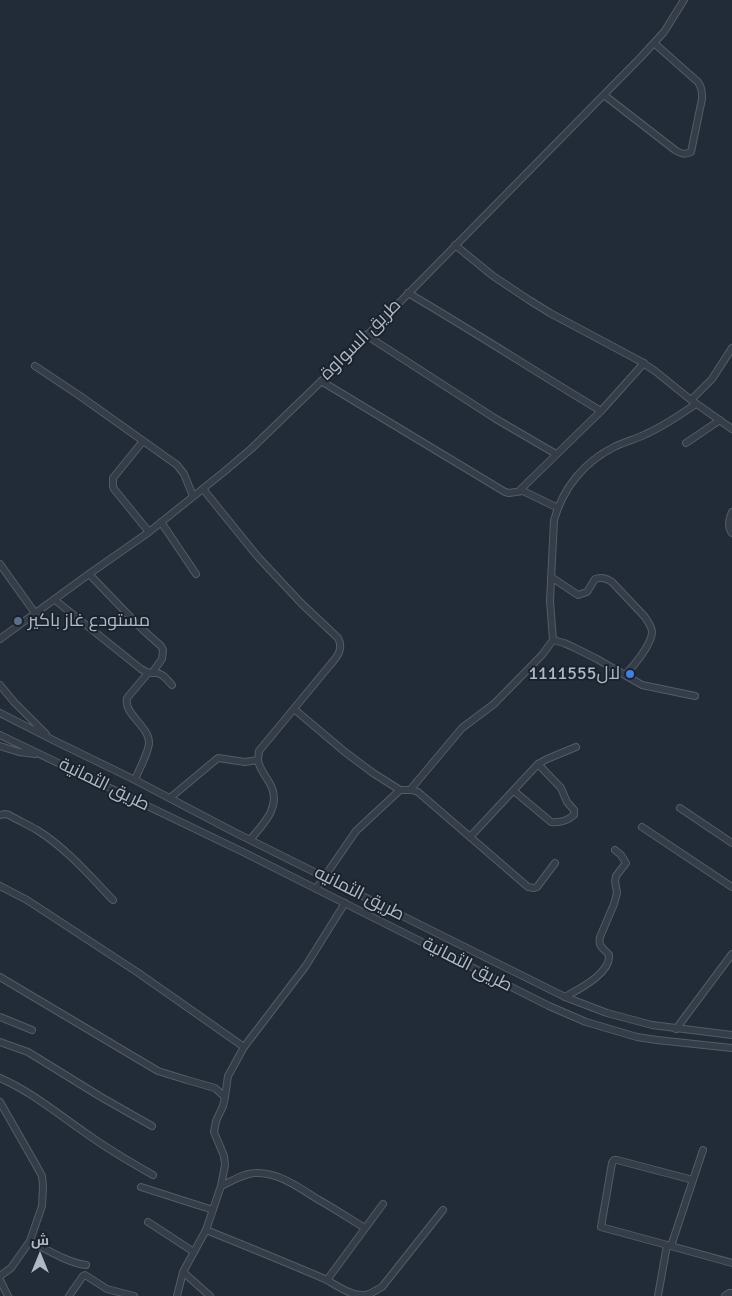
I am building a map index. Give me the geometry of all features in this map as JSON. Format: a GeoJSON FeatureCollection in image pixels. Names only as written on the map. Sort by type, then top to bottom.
{"type":"FeatureCollection","features":[{"type":"Feature","properties":{"kind":"street","name":"طريق السواوة"},"geometry":{"type":"LineString","coordinates":[[0,639],[149,532],[251,448],[321,381],[604,95],[654,43],[684,0]]}},
{"type":"Feature","properties":{"kind":"street"},"geometry":{"type":"LineString","coordinates":[[604,95],[681,154],[691,152],[702,99],[701,87],[698,82],[654,43]]}},
{"type":"Feature","properties":{"kind":"street"},"geometry":{"type":"LineString","coordinates":[[455,245],[493,276],[529,300],[644,363],[732,429]]}},
{"type":"Feature","properties":{"kind":"street"},"geometry":{"type":"LineString","coordinates":[[408,292],[601,411]]}},
{"type":"Feature","properties":{"kind":"street"},"geometry":{"type":"LineString","coordinates":[[366,335],[496,419],[556,454]]}},
{"type":"Feature","properties":{"kind":"street"},"geometry":{"type":"LineString","coordinates":[[410,790],[462,728],[494,704],[542,656],[553,640],[550,601],[554,520],[558,508],[576,476],[600,455],[661,426],[694,402],[732,348]]}},
{"type":"Feature","properties":{"kind":"street"},"geometry":{"type":"LineString","coordinates":[[519,491],[601,411],[644,363]]}},
{"type":"Feature","properties":{"kind":"street"},"geometry":{"type":"LineString","coordinates":[[35,366],[171,461],[181,470],[193,496]]}},
{"type":"Feature","properties":{"kind":"street"},"geometry":{"type":"LineString","coordinates":[[321,381],[502,490],[510,493],[519,491],[528,493],[558,508]]}},
{"type":"Feature","properties":{"kind":"street"},"geometry":{"type":"LineString","coordinates":[[686,443],[720,420]]}},
{"type":"Feature","properties":{"kind":"street"},"geometry":{"type":"LineString","coordinates":[[142,441],[113,478],[112,483],[114,489],[149,532]]}},
{"type":"Feature","properties":{"kind":"street"},"geometry":{"type":"LineString","coordinates":[[203,489],[258,557],[301,603],[338,638],[341,648],[336,658],[259,751],[258,760],[260,768],[273,790],[275,802],[270,814],[250,840]]}},
{"type":"Feature","properties":{"kind":"street"},"geometry":{"type":"LineString","coordinates":[[732,512],[728,522],[732,533]]}},
{"type":"Feature","properties":{"kind":"street"},"geometry":{"type":"LineString","coordinates":[[161,522],[196,574]]}},
{"type":"Feature","properties":{"kind":"street"},"geometry":{"type":"LineString","coordinates":[[0,564],[35,614]]}},
{"type":"Feature","properties":{"kind":"street"},"geometry":{"type":"LineString","coordinates":[[89,574],[163,650],[162,659],[126,701],[128,707],[146,732],[150,743],[135,780]]}},
{"type":"Feature","properties":{"kind":"street"},"geometry":{"type":"LineString","coordinates":[[551,577],[578,595],[587,592],[595,580],[604,578],[612,582],[645,617],[652,632],[637,661],[625,675]]}},
{"type":"Feature","properties":{"kind":"street"},"geometry":{"type":"LineString","coordinates":[[55,600],[107,643],[150,673],[163,675],[172,685]]}},
{"type":"Feature","properties":{"kind":"street"},"geometry":{"type":"LineString","coordinates":[[553,640],[564,643],[597,659],[642,685],[694,696]]}},
{"type":"Feature","properties":{"kind":"street"},"geometry":{"type":"LineString","coordinates":[[0,685],[50,738]]}},
{"type":"Feature","properties":{"kind":"street"},"geometry":{"type":"LineString","coordinates":[[294,709],[358,762],[400,790],[418,792],[528,887],[536,887],[555,863]]}},
{"type":"Feature","properties":{"kind":"street","name":"طريق الثمانيه"},"geometry":{"type":"LineString","coordinates":[[0,713],[565,997],[607,1013],[652,1025],[732,1035]]}},
{"type":"Feature","properties":{"kind":"street","name":"طريق الثمانية"},"geometry":{"type":"LineString","coordinates":[[0,735],[223,842],[549,1006],[586,1022],[644,1038],[732,1048]]}},
{"type":"Feature","properties":{"kind":"street"},"geometry":{"type":"LineString","coordinates":[[0,746],[18,752],[40,754]]}},
{"type":"Feature","properties":{"kind":"street"},"geometry":{"type":"LineString","coordinates":[[470,837],[538,764],[576,747]]}},
{"type":"Feature","properties":{"kind":"street"},"geometry":{"type":"LineString","coordinates":[[170,798],[218,758],[245,762],[258,760]]}},
{"type":"Feature","properties":{"kind":"street"},"geometry":{"type":"LineString","coordinates":[[514,791],[551,822],[567,820],[574,814],[574,810],[568,804],[561,788],[538,764]]}},
{"type":"Feature","properties":{"kind":"street"},"geometry":{"type":"LineString","coordinates":[[316,889],[356,831],[400,790]]}},
{"type":"Feature","properties":{"kind":"street"},"geometry":{"type":"LineString","coordinates":[[680,808],[732,842]]}},
{"type":"Feature","properties":{"kind":"street"},"geometry":{"type":"LineString","coordinates":[[0,815],[9,815],[37,830],[69,856],[113,900]]}},
{"type":"Feature","properties":{"kind":"street"},"geometry":{"type":"LineString","coordinates":[[642,827],[732,887]]}},
{"type":"Feature","properties":{"kind":"street"},"geometry":{"type":"LineString","coordinates":[[565,997],[594,979],[609,961],[609,955],[600,946],[600,937],[614,904],[617,892],[616,876],[626,863],[621,855],[614,850]]}},
{"type":"Feature","properties":{"kind":"street"},"geometry":{"type":"LineString","coordinates":[[0,886],[27,900],[137,972],[244,1047]]}},
{"type":"Feature","properties":{"kind":"street"},"geometry":{"type":"LineString","coordinates":[[177,1296],[183,1272],[206,1230],[221,1186],[225,1164],[224,1156],[214,1132],[216,1121],[223,1106],[228,1076],[244,1047],[305,967],[345,903]]}},
{"type":"Feature","properties":{"kind":"street"},"geometry":{"type":"LineString","coordinates":[[676,1028],[732,954]]}},
{"type":"Feature","properties":{"kind":"street"},"geometry":{"type":"LineString","coordinates":[[0,977],[158,1071],[215,1088],[225,1097]]}},
{"type":"Feature","properties":{"kind":"street"},"geometry":{"type":"LineString","coordinates":[[0,1017],[32,1030]]}},
{"type":"Feature","properties":{"kind":"street"},"geometry":{"type":"LineString","coordinates":[[0,1042],[28,1052],[152,1126]]}},
{"type":"Feature","properties":{"kind":"street"},"geometry":{"type":"LineString","coordinates":[[0,1078],[13,1083],[121,1157],[153,1175]]}},
{"type":"Feature","properties":{"kind":"street"},"geometry":{"type":"LineString","coordinates":[[0,1102],[42,1176],[43,1186],[42,1206],[30,1241],[0,1281],[8,1296]]}},
{"type":"Feature","properties":{"kind":"street"},"geometry":{"type":"LineString","coordinates":[[658,1296],[669,1245],[703,1150]]}},
{"type":"Feature","properties":{"kind":"street"},"geometry":{"type":"LineString","coordinates":[[693,1180],[617,1160],[612,1162],[602,1227],[732,1264]]}},
{"type":"Feature","properties":{"kind":"street"},"geometry":{"type":"LineString","coordinates":[[221,1186],[245,1174],[262,1172],[295,1186],[365,1228]]}},
{"type":"Feature","properties":{"kind":"street"},"geometry":{"type":"LineString","coordinates":[[141,1187],[212,1210]]}},
{"type":"Feature","properties":{"kind":"street"},"geometry":{"type":"LineString","coordinates":[[327,1280],[382,1204]]}},
{"type":"Feature","properties":{"kind":"street"},"geometry":{"type":"LineString","coordinates":[[206,1230],[327,1280],[344,1293],[363,1295],[372,1293],[382,1287],[443,1210]]}},
{"type":"Feature","properties":{"kind":"street"},"geometry":{"type":"LineString","coordinates":[[148,1222],[194,1252]]}},
{"type":"Feature","properties":{"kind":"street"},"geometry":{"type":"LineString","coordinates":[[30,1241],[61,1256],[86,1265]]}},
{"type":"Feature","properties":{"kind":"street"},"geometry":{"type":"LineString","coordinates":[[183,1272],[210,1296]]}},
{"type":"Feature","properties":{"kind":"street"},"geometry":{"type":"LineString","coordinates":[[69,1296],[85,1275],[107,1288],[134,1296]]}},
{"type":"Feature","properties":{"kind":"street"},"geometry":{"type":"LineString","coordinates":[[725,1296],[732,1293]]}},
{"type":"Feature","properties":{"kind":"place","name":"مستودع غاز باكير"},"geometry":{"type":"Point","coordinates":[18,621]}},
{"type":"Feature","properties":{"kind":"place","name":"1111555لال"},"geometry":{"type":"Point","coordinates":[630,674]}}]}
